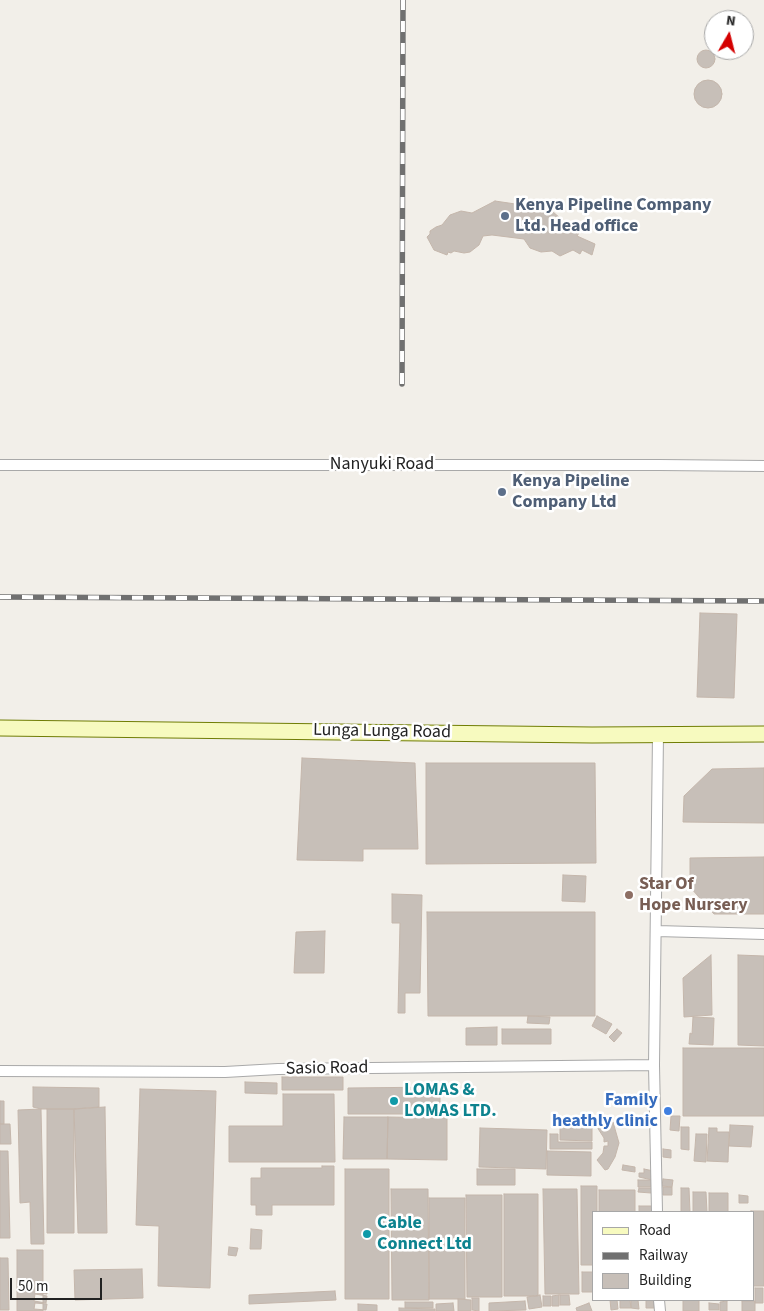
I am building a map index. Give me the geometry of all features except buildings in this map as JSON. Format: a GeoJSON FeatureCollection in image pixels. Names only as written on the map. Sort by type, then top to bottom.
{"type":"FeatureCollection","features":[{"type":"Feature","properties":{"kind":"main road","name":"Lunga Lunga Road"},"geometry":{"type":"LineString","coordinates":[[0,728],[658,735],[764,734]]}},
{"type":"Feature","properties":{"kind":"street","name":"Nanyuki Road"},"geometry":{"type":"LineString","coordinates":[[0,465],[660,464],[764,466]]}},
{"type":"Feature","properties":{"kind":"street"},"geometry":{"type":"LineString","coordinates":[[657,1211],[654,1065],[658,735]]}},
{"type":"Feature","properties":{"kind":"street"},"geometry":{"type":"LineString","coordinates":[[657,932],[764,934]]}},
{"type":"Feature","properties":{"kind":"street","name":"Sasio Road"},"geometry":{"type":"LineString","coordinates":[[0,1072],[225,1072],[654,1065]]}},
{"type":"Feature","properties":{"kind":"railway"},"geometry":{"type":"LineString","coordinates":[[402,384],[403,0]]}},
{"type":"Feature","properties":{"kind":"railway"},"geometry":{"type":"LineString","coordinates":[[0,597],[764,601]]}},
{"type":"Feature","properties":{"kind":"place","name":"Kenya Pipeline Company Ltd. Head office"},"geometry":{"type":"Point","coordinates":[505,216]}},
{"type":"Feature","properties":{"kind":"place","name":"Kenya Pipeline Company Ltd"},"geometry":{"type":"Point","coordinates":[502,492]}},
{"type":"Feature","properties":{"kind":"place","name":"Star Of Hope Nursery"},"geometry":{"type":"Point","coordinates":[629,895]}},
{"type":"Feature","properties":{"kind":"place","name":"LOMAS & LOMAS LTD."},"geometry":{"type":"Point","coordinates":[394,1101]}},
{"type":"Feature","properties":{"kind":"place","name":"Family heathly clinic"},"geometry":{"type":"Point","coordinates":[668,1111]}},
{"type":"Feature","properties":{"kind":"place","name":"Cable Connect Ltd"},"geometry":{"type":"Point","coordinates":[367,1234]}}]}
